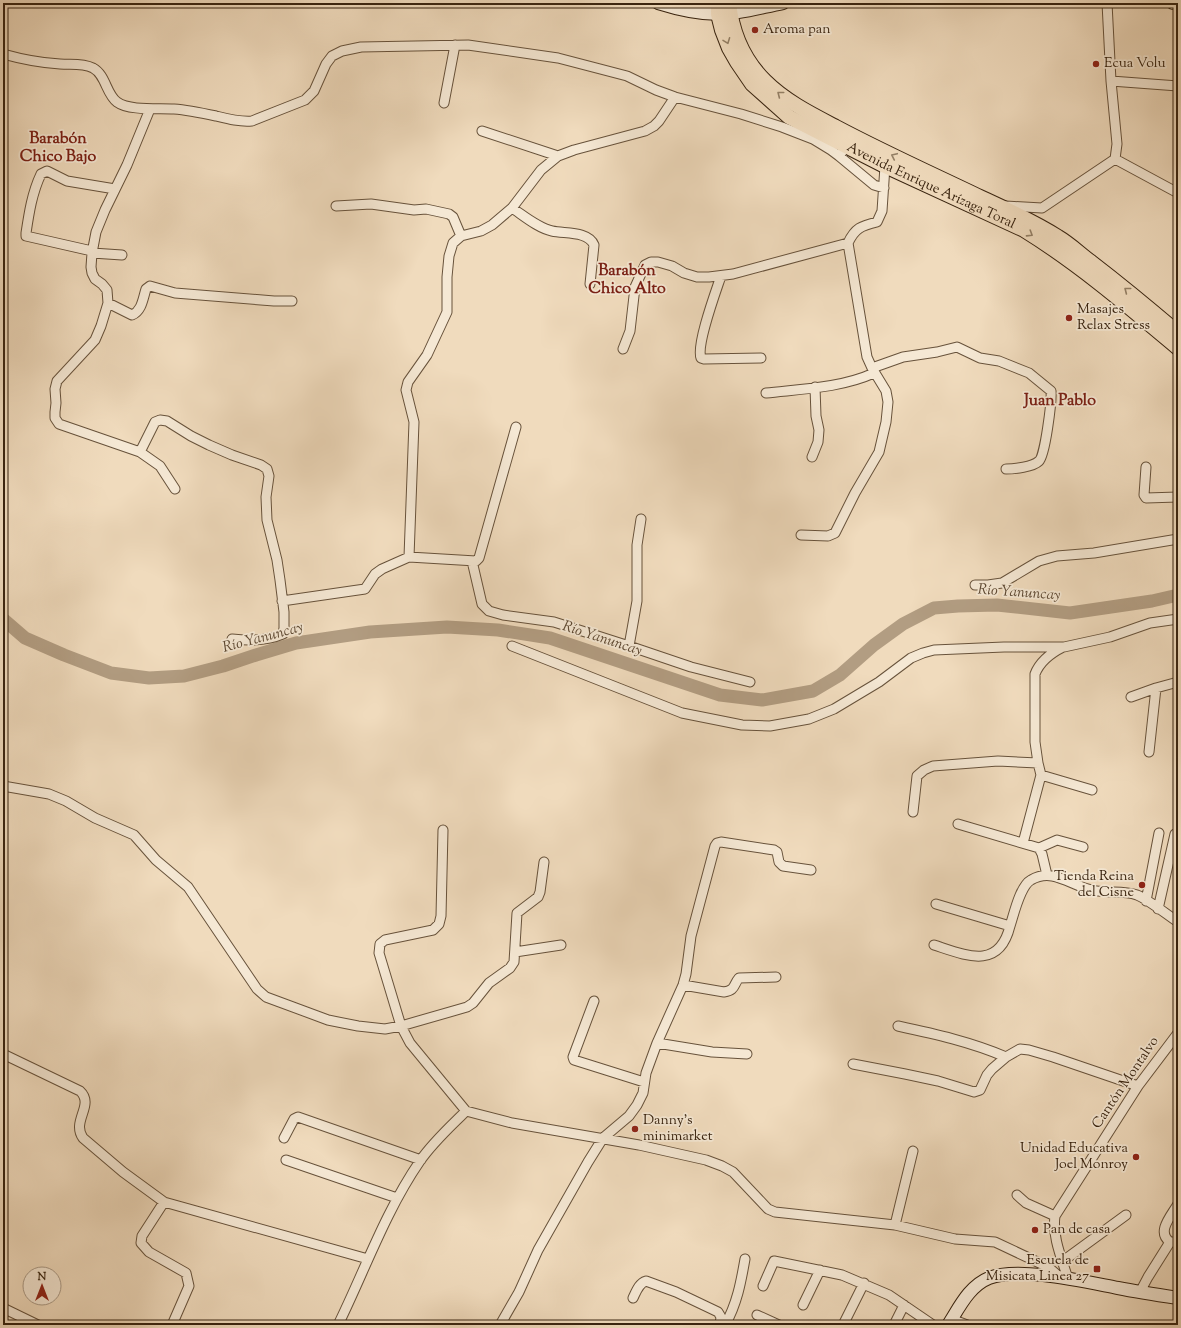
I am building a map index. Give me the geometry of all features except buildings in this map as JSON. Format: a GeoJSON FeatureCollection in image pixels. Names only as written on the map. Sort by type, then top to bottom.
{"type":"FeatureCollection","features":[{"type":"Feature","properties":{"kind":"main road","name":"Avenida Enrique Arízaga Toral"},"geometry":{"type":"LineString","coordinates":[[724,8],[729,48],[752,84],[789,117],[885,166],[998,217],[1034,237],[1082,270],[1178,348]]}},
{"type":"Feature","properties":{"kind":"main road","name":"Avenida Enrique Arízaga Toral"},"geometry":{"type":"LineString","coordinates":[[846,146],[998,205],[1028,219],[1058,237],[1130,292],[1178,333]]}},
{"type":"Feature","properties":{"kind":"street"},"geometry":{"type":"LineString","coordinates":[[658,3],[676,8],[724,8],[783,3]]}},
{"type":"Feature","properties":{"kind":"street"},"geometry":{"type":"LineString","coordinates":[[998,205],[1042,208],[1115,159],[1117,144],[1111,81],[1108,3]]}},
{"type":"Feature","properties":{"kind":"street"},"geometry":{"type":"LineString","coordinates":[[3,54],[59,64],[82,65],[94,69],[102,76],[112,97],[117,102],[124,105],[150,109],[174,109],[198,112],[236,121],[252,121],[305,100],[311,96],[326,64],[332,56],[342,52],[361,47],[455,45],[502,49],[558,58],[627,76],[656,90],[675,97],[741,114],[782,127],[813,140],[831,150],[846,146],[874,184],[884,188]]}},
{"type":"Feature","properties":{"kind":"street"},"geometry":{"type":"LineString","coordinates":[[444,104],[455,45]]}},
{"type":"Feature","properties":{"kind":"street"},"geometry":{"type":"LineString","coordinates":[[1111,81],[1178,86]]}},
{"type":"Feature","properties":{"kind":"street"},"geometry":{"type":"LineString","coordinates":[[409,557],[414,422],[406,390],[408,382],[426,355],[447,312],[446,277],[449,256],[453,243],[461,236],[481,231],[492,225],[512,208],[540,170],[558,156],[574,150],[645,131],[654,126],[675,97]]}},
{"type":"Feature","properties":{"kind":"street"},"geometry":{"type":"LineString","coordinates":[[150,109],[127,165],[96,232],[91,267],[92,273],[106,290],[108,304],[95,340],[57,381],[54,389],[56,403],[54,412],[55,418],[59,424],[140,452],[160,466],[175,489]]}},
{"type":"Feature","properties":{"kind":"street"},"geometry":{"type":"LineString","coordinates":[[482,131],[558,156]]}},
{"type":"Feature","properties":{"kind":"street"},"geometry":{"type":"LineString","coordinates":[[1115,159],[1178,193]]}},
{"type":"Feature","properties":{"kind":"street"},"geometry":{"type":"LineString","coordinates":[[801,536],[828,536],[835,533],[855,493],[879,452],[886,422],[888,402],[886,391],[867,357],[848,243],[852,233],[863,226],[877,222],[882,211],[885,166]]}},
{"type":"Feature","properties":{"kind":"street"},"geometry":{"type":"LineString","coordinates":[[115,189],[67,182],[47,171],[41,174],[36,184],[30,204],[26,236],[92,252],[122,255]]}},
{"type":"Feature","properties":{"kind":"street"},"geometry":{"type":"LineString","coordinates":[[336,206],[371,204],[414,210],[426,209],[449,214],[453,217],[461,236]]}},
{"type":"Feature","properties":{"kind":"street"},"geometry":{"type":"LineString","coordinates":[[512,208],[547,230],[586,236],[592,240],[594,245],[590,284]]}},
{"type":"Feature","properties":{"kind":"street"},"geometry":{"type":"LineString","coordinates":[[623,349],[630,331],[635,287],[645,265],[651,262],[658,262],[672,266],[684,273],[697,277],[720,276],[848,243]]}},
{"type":"Feature","properties":{"kind":"street"},"geometry":{"type":"LineString","coordinates":[[720,276],[708,312],[699,354],[701,358],[704,359],[761,358]]}},
{"type":"Feature","properties":{"kind":"street"},"geometry":{"type":"LineString","coordinates":[[108,304],[132,315],[137,313],[140,309],[146,289],[150,286],[175,293],[274,301],[292,301]]}},
{"type":"Feature","properties":{"kind":"street"},"geometry":{"type":"LineString","coordinates":[[766,393],[845,382],[865,377],[873,370],[903,357],[937,352],[957,347],[980,358],[999,361],[1030,373],[1051,392],[1047,431],[1042,457],[1035,464],[1015,469],[1006,469]]}},
{"type":"Feature","properties":{"kind":"street"},"geometry":{"type":"LineString","coordinates":[[812,457],[818,442],[819,430],[816,416],[815,387]]}},
{"type":"Feature","properties":{"kind":"street"},"geometry":{"type":"LineString","coordinates":[[140,452],[156,422],[160,420],[167,421],[209,445],[261,465],[267,469],[269,476],[266,497],[267,520],[277,560],[282,601],[283,634],[264,640],[251,641],[232,639]]}},
{"type":"Feature","properties":{"kind":"street"},"geometry":{"type":"LineString","coordinates":[[282,601],[365,589],[375,574],[382,569],[409,557],[476,561],[479,558],[516,427]]}},
{"type":"Feature","properties":{"kind":"street"},"geometry":{"type":"LineString","coordinates":[[1146,466],[1144,495],[1146,498],[1178,497]]}},
{"type":"Feature","properties":{"kind":"street"},"geometry":{"type":"LineString","coordinates":[[629,646],[637,601],[637,545],[641,518]]}},
{"type":"Feature","properties":{"kind":"street"},"geometry":{"type":"LineString","coordinates":[[976,585],[1002,583],[1039,561],[1057,556],[1094,553],[1178,539]]}},
{"type":"Feature","properties":{"kind":"street"},"geometry":{"type":"LineString","coordinates":[[472,561],[482,604],[489,611],[503,615],[554,622],[691,667],[750,682]]}},
{"type":"Feature","properties":{"kind":"street"},"geometry":{"type":"LineString","coordinates":[[512,646],[682,713],[742,725],[770,726],[809,719],[834,708],[879,682],[911,658],[934,650],[1004,647],[1064,647],[1110,637],[1150,623],[1178,619]]}},
{"type":"Feature","properties":{"kind":"street"},"geometry":{"type":"LineString","coordinates":[[1023,843],[1042,775],[1038,763],[1035,742],[1036,674],[1038,668],[1047,658],[1064,647]]}},
{"type":"Feature","properties":{"kind":"street"},"geometry":{"type":"LineString","coordinates":[[1131,697],[1178,682]]}},
{"type":"Feature","properties":{"kind":"street"},"geometry":{"type":"LineString","coordinates":[[1149,752],[1156,688]]}},
{"type":"Feature","properties":{"kind":"street"},"geometry":{"type":"LineString","coordinates":[[913,812],[917,776],[924,770],[933,766],[998,762],[1038,763]]}},
{"type":"Feature","properties":{"kind":"street"},"geometry":{"type":"LineString","coordinates":[[1042,775],[1092,790]]}},
{"type":"Feature","properties":{"kind":"street"},"geometry":{"type":"LineString","coordinates":[[3,786],[39,792],[66,800],[95,818],[134,835],[156,860],[188,887],[257,989],[266,997],[328,1020],[358,1026],[385,1029],[401,1026],[467,1007],[473,1002],[490,983],[510,968],[514,962],[517,913],[538,897],[544,862]]}},
{"type":"Feature","properties":{"kind":"street"},"geometry":{"type":"LineString","coordinates":[[958,824],[1039,848],[1057,840],[1083,847]]}},
{"type":"Feature","properties":{"kind":"street"},"geometry":{"type":"LineString","coordinates":[[443,830],[441,916],[439,924],[433,930],[385,940],[380,944],[379,953],[401,1026],[410,1043],[466,1112],[512,1123],[646,1146],[706,1160],[722,1166],[732,1172],[768,1208],[775,1212],[895,1225],[955,1239],[995,1242],[1048,1267],[1065,1279]]}},
{"type":"Feature","properties":{"kind":"street"},"geometry":{"type":"LineString","coordinates":[[1146,901],[1158,833]]}},
{"type":"Feature","properties":{"kind":"street"},"geometry":{"type":"LineString","coordinates":[[1160,910],[1177,837]]}},
{"type":"Feature","properties":{"kind":"street"},"geometry":{"type":"LineString","coordinates":[[500,1325],[519,1292],[538,1250],[588,1162],[603,1138],[629,1116],[643,1093],[644,1082],[657,1042],[683,985],[688,965],[691,936],[713,849],[717,843],[727,842],[774,850],[777,852],[779,862],[783,866],[811,870]]}},
{"type":"Feature","properties":{"kind":"street"},"geometry":{"type":"LineString","coordinates":[[1039,848],[1042,854],[1046,875]]}},
{"type":"Feature","properties":{"kind":"street"},"geometry":{"type":"LineString","coordinates":[[934,945],[965,955],[979,957],[988,956],[995,952],[1003,943],[1024,887],[1030,880],[1046,875],[1064,878],[1090,890],[1128,893],[1138,896],[1178,922]]}},
{"type":"Feature","properties":{"kind":"street"},"geometry":{"type":"LineString","coordinates":[[936,904],[1010,926]]}},
{"type":"Feature","properties":{"kind":"street"},"geometry":{"type":"LineString","coordinates":[[515,952],[561,944]]}},
{"type":"Feature","properties":{"kind":"street"},"geometry":{"type":"LineString","coordinates":[[683,985],[724,992],[734,987],[739,978],[776,977]]}},
{"type":"Feature","properties":{"kind":"street"},"geometry":{"type":"LineString","coordinates":[[594,1001],[573,1057],[574,1060],[644,1082]]}},
{"type":"Feature","properties":{"kind":"street"},"geometry":{"type":"LineString","coordinates":[[898,1026],[962,1040],[1006,1057]]}},
{"type":"Feature","properties":{"kind":"street","name":"Cantón Montalvo"},"geometry":{"type":"LineString","coordinates":[[1055,1216],[1138,1086],[1178,1033]]}},
{"type":"Feature","properties":{"kind":"street"},"geometry":{"type":"LineString","coordinates":[[657,1042],[712,1052],[747,1054]]}},
{"type":"Feature","properties":{"kind":"street"},"geometry":{"type":"LineString","coordinates":[[853,1064],[911,1075],[974,1092],[980,1090],[987,1075],[1006,1057],[1020,1049],[1029,1050],[1138,1086]]}},
{"type":"Feature","properties":{"kind":"street"},"geometry":{"type":"LineString","coordinates":[[3,1054],[80,1091],[84,1095],[86,1102],[79,1127],[80,1133],[123,1172],[164,1202],[368,1259]]}},
{"type":"Feature","properties":{"kind":"street"},"geometry":{"type":"LineString","coordinates":[[338,1325],[397,1198],[420,1160],[466,1112]]}},
{"type":"Feature","properties":{"kind":"street"},"geometry":{"type":"LineString","coordinates":[[284,1138],[294,1119],[298,1117],[420,1160]]}},
{"type":"Feature","properties":{"kind":"street"},"geometry":{"type":"LineString","coordinates":[[895,1225],[912,1151]]}},
{"type":"Feature","properties":{"kind":"street"},"geometry":{"type":"LineString","coordinates":[[286,1160],[397,1198]]}},
{"type":"Feature","properties":{"kind":"street"},"geometry":{"type":"LineString","coordinates":[[1017,1195],[1026,1203],[1055,1216],[1053,1225],[1063,1261],[1065,1279]]}},
{"type":"Feature","properties":{"kind":"street"},"geometry":{"type":"LineString","coordinates":[[164,1202],[142,1236],[141,1243],[149,1252],[186,1273],[189,1286],[172,1325]]}},
{"type":"Feature","properties":{"kind":"street"},"geometry":{"type":"LineString","coordinates":[[1140,1292],[1148,1277],[1174,1242],[1166,1239],[1164,1228],[1178,1204]]}},
{"type":"Feature","properties":{"kind":"street"},"geometry":{"type":"LineString","coordinates":[[1063,1261],[1126,1215]]}},
{"type":"Feature","properties":{"kind":"street"},"geometry":{"type":"LineString","coordinates":[[725,1325],[730,1317],[739,1292],[745,1259]]}},
{"type":"Feature","properties":{"kind":"street"},"geometry":{"type":"LineString","coordinates":[[763,1286],[774,1262],[842,1274],[889,1295],[933,1325]]}},
{"type":"Feature","properties":{"kind":"street"},"geometry":{"type":"LineString","coordinates":[[803,1305],[820,1270]]}},
{"type":"Feature","properties":{"kind":"street"},"geometry":{"type":"LineString","coordinates":[[967,1325],[950,1322],[966,1296],[975,1286],[988,1278],[1004,1274],[1016,1273],[1065,1279],[1178,1298]]}},
{"type":"Feature","properties":{"kind":"street"},"geometry":{"type":"LineString","coordinates":[[633,1298],[640,1285],[646,1281],[676,1292],[718,1312],[720,1317],[720,1325]]}},
{"type":"Feature","properties":{"kind":"street"},"geometry":{"type":"LineString","coordinates":[[844,1325],[864,1283]]}},
{"type":"Feature","properties":{"kind":"street"},"geometry":{"type":"LineString","coordinates":[[894,1325],[904,1305]]}},
{"type":"Feature","properties":{"kind":"street"},"geometry":{"type":"LineString","coordinates":[[3,1308],[38,1325]]}},
{"type":"Feature","properties":{"kind":"street"},"geometry":{"type":"LineString","coordinates":[[757,1315],[779,1325]]}},
{"type":"Feature","properties":{"kind":"waterway","name":"Río Yanuncay"},"geometry":{"type":"LineString","coordinates":[[3,619],[25,638],[64,655],[111,673],[149,678],[184,676],[223,666],[296,643],[370,632],[447,627],[498,630],[550,638],[720,695],[762,700],[813,691],[840,675],[874,645],[903,624],[934,608],[997,605],[1070,613],[1152,601],[1178,595]]}},
{"type":"Feature","properties":{"kind":"place","name":"Aroma pan"},"geometry":{"type":"Point","coordinates":[755,30]}},
{"type":"Feature","properties":{"kind":"place","name":"Ecua Volu"},"geometry":{"type":"Point","coordinates":[1096,64]}},
{"type":"Feature","properties":{"kind":"place","name":"Masajes Relax Stress"},"geometry":{"type":"Point","coordinates":[1069,318]}},
{"type":"Feature","properties":{"kind":"place","name":"Tienda Reina del Cisne"},"geometry":{"type":"Point","coordinates":[1142,885]}},
{"type":"Feature","properties":{"kind":"place","name":"Danny's minimarket"},"geometry":{"type":"Point","coordinates":[635,1129]}},
{"type":"Feature","properties":{"kind":"place","name":"Unidad Educativa Joel Monroy"},"geometry":{"type":"Point","coordinates":[1136,1157]}},
{"type":"Feature","properties":{"kind":"place","name":"Pan de casa"},"geometry":{"type":"Point","coordinates":[1035,1230]}},
{"type":"Feature","properties":{"kind":"place","name":"Escuela de Misicata Linea 27"},"geometry":{"type":"Point","coordinates":[1097,1269]}},
{"type":"Feature","properties":{"kind":"district","name":"Barabón Chico Bajo"},"geometry":{"type":"Point","coordinates":[58,148]}},
{"type":"Feature","properties":{"kind":"district","name":"Barabón Chico Alto"},"geometry":{"type":"Point","coordinates":[627,280]}},
{"type":"Feature","properties":{"kind":"district","name":"Juan Pablo"},"geometry":{"type":"Point","coordinates":[1060,401]}}]}
